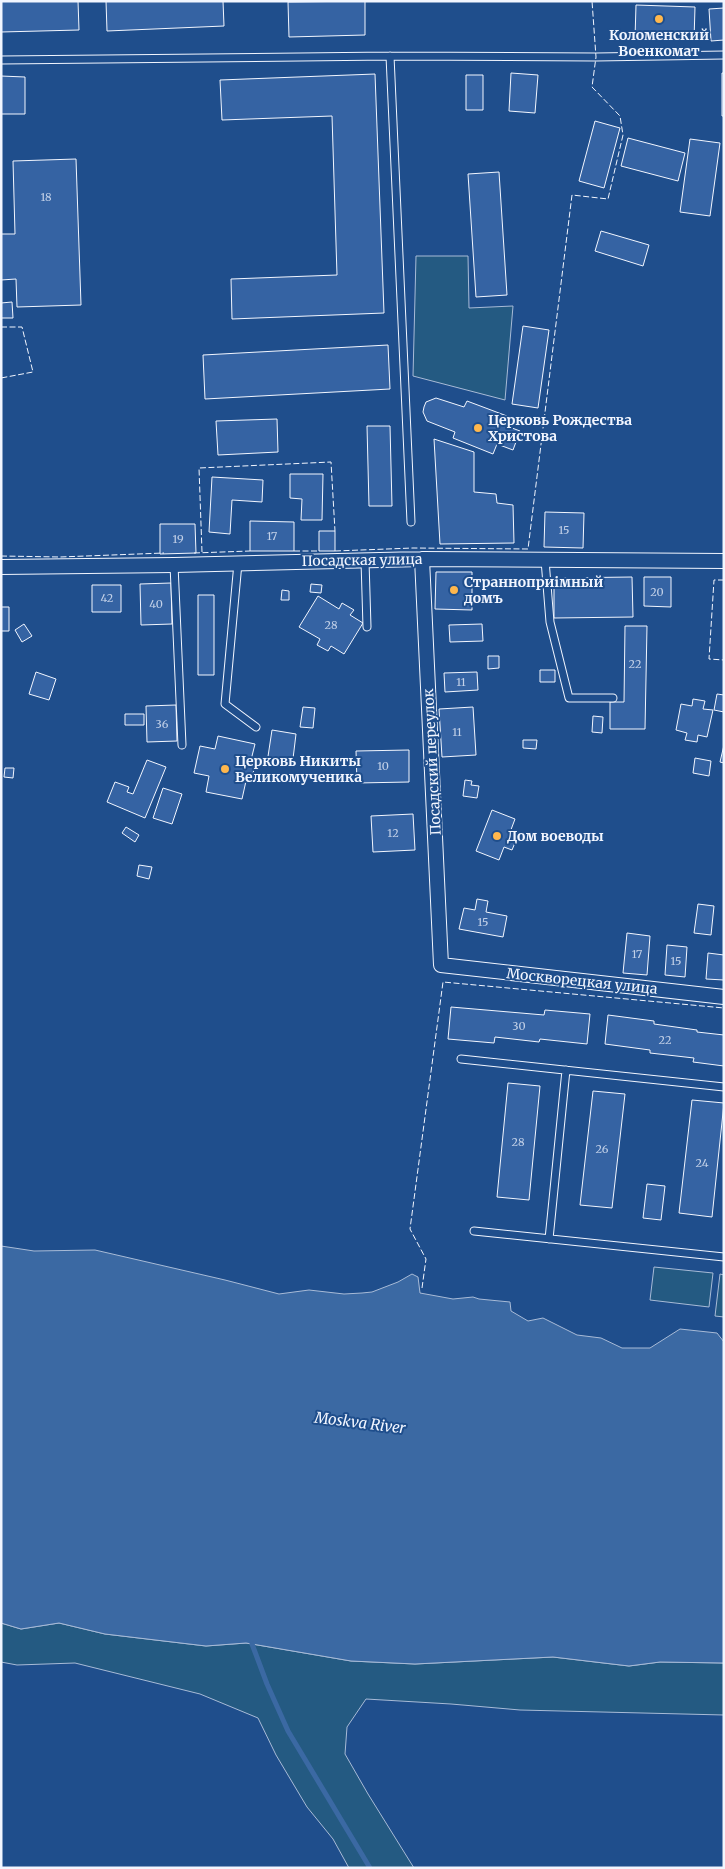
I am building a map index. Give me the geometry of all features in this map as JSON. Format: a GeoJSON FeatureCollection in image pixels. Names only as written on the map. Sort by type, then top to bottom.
{"type":"FeatureCollection","features":[{"type":"Feature","properties":{"kind":"street","name":"Посадская улица"},"geometry":{"type":"LineString","coordinates":[[1,567],[422,559],[724,561]]}},
{"type":"Feature","properties":{"kind":"street","name":"Посадский переулок"},"geometry":{"type":"LineString","coordinates":[[422,559],[441,965]]}},
{"type":"Feature","properties":{"kind":"street","name":"Москворецкая улица"},"geometry":{"type":"LineString","coordinates":[[441,965],[724,997]]}},
{"type":"Feature","properties":{"kind":"lane"},"geometry":{"type":"LineString","coordinates":[[1,60],[390,56],[724,56]]}},
{"type":"Feature","properties":{"kind":"lane"},"geometry":{"type":"LineString","coordinates":[[390,56],[411,522]]}},
{"type":"Feature","properties":{"kind":"lane"},"geometry":{"type":"LineString","coordinates":[[545,560],[550,622],[568,698],[613,698]]}},
{"type":"Feature","properties":{"kind":"lane"},"geometry":{"type":"LineString","coordinates":[[365,561],[367,627]]}},
{"type":"Feature","properties":{"kind":"lane"},"geometry":{"type":"LineString","coordinates":[[238,563],[225,704],[256,727]]}},
{"type":"Feature","properties":{"kind":"lane"},"geometry":{"type":"LineString","coordinates":[[174,565],[182,745]]}},
{"type":"Feature","properties":{"kind":"lane"},"geometry":{"type":"LineString","coordinates":[[461,1058],[724,1087]]}},
{"type":"Feature","properties":{"kind":"lane"},"geometry":{"type":"LineString","coordinates":[[549,1239],[566,1070]]}},
{"type":"Feature","properties":{"kind":"lane"},"geometry":{"type":"LineString","coordinates":[[474,1231],[724,1257]]}},
{"type":"Feature","properties":{"kind":"shaded area"},"geometry":{"type":"Polygon","coordinates":[[[416,256],[468,256],[469,308],[513,306],[505,400],[413,376],[416,256]]]}},
{"type":"Feature","properties":{"kind":"shaded area"},"geometry":{"type":"Polygon","coordinates":[[[654,1267],[713,1273],[709,1307],[650,1300],[654,1267]]]}},
{"type":"Feature","properties":{"kind":"shaded area"},"geometry":{"type":"Polygon","coordinates":[[[720,1274],[724,1275],[724,1317],[715,1316],[720,1274]]]}},
{"type":"Feature","properties":{"kind":"shaded area"},"geometry":{"type":"Polygon","coordinates":[[[1,1623],[21,1629],[59,1623],[105,1634],[206,1646],[246,1643],[351,1661],[415,1664],[553,1657],[629,1666],[660,1662],[724,1663],[724,1715],[520,1710],[366,1699],[347,1727],[345,1754],[414,1868],[349,1868],[333,1839],[307,1807],[276,1755],[258,1718],[200,1694],[75,1663],[17,1665],[1,1662],[1,1623]]]}},
{"type":"Feature","properties":{"kind":"water","name":"Moskva River"},"geometry":{"type":"Polygon","coordinates":[[[1,1246],[34,1251],[95,1250],[279,1294],[309,1290],[344,1294],[372,1292],[398,1282],[412,1274],[418,1277],[420,1293],[453,1299],[473,1297],[510,1302],[511,1311],[528,1321],[543,1318],[577,1335],[601,1338],[622,1348],[650,1348],[680,1329],[717,1333],[724,1342],[724,1663],[660,1662],[629,1666],[553,1657],[415,1664],[351,1661],[246,1643],[206,1646],[105,1634],[59,1623],[21,1629],[1,1623],[1,1246]]]}},
{"type":"Feature","properties":{"kind":"building"},"geometry":{"type":"Polygon","coordinates":[[[1,1],[78,1],[79,30],[1,32],[1,1]]]}},
{"type":"Feature","properties":{"kind":"building"},"geometry":{"type":"Polygon","coordinates":[[[106,1],[223,1],[224,26],[107,31],[106,1]]]}},
{"type":"Feature","properties":{"kind":"building"},"geometry":{"type":"Polygon","coordinates":[[[365,1],[365,35],[289,37],[288,2],[365,1]]]}},
{"type":"Feature","properties":{"kind":"building"},"geometry":{"type":"Polygon","coordinates":[[[636,5],[695,7],[694,40],[635,38],[636,5]]]}},
{"type":"Feature","properties":{"kind":"building"},"geometry":{"type":"Polygon","coordinates":[[[724,8],[724,40],[711,41],[709,9],[724,8]]]}},
{"type":"Feature","properties":{"kind":"building"},"geometry":{"type":"Polygon","coordinates":[[[511,73],[538,75],[535,113],[509,111],[511,73]]]}},
{"type":"Feature","properties":{"kind":"building"},"geometry":{"type":"Polygon","coordinates":[[[722,73],[724,73],[724,116],[722,116],[722,73]]]}},
{"type":"Feature","properties":{"kind":"building"},"geometry":{"type":"Polygon","coordinates":[[[375,74],[384,313],[232,319],[231,279],[337,275],[332,116],[222,120],[220,80],[375,74]]]}},
{"type":"Feature","properties":{"kind":"building"},"geometry":{"type":"Polygon","coordinates":[[[466,75],[483,75],[483,110],[466,110],[466,75]]]}},
{"type":"Feature","properties":{"kind":"building"},"geometry":{"type":"Polygon","coordinates":[[[1,76],[25,77],[25,114],[1,114],[1,76]]]}},
{"type":"Feature","properties":{"kind":"building"},"geometry":{"type":"Polygon","coordinates":[[[595,121],[620,128],[604,188],[579,181],[595,121]]]}},
{"type":"Feature","properties":{"kind":"building"},"geometry":{"type":"Polygon","coordinates":[[[628,138],[685,153],[678,181],[621,166],[628,138]]]}},
{"type":"Feature","properties":{"kind":"building"},"geometry":{"type":"Polygon","coordinates":[[[690,139],[720,143],[710,216],[680,212],[690,139]]]}},
{"type":"Feature","properties":{"kind":"building"},"geometry":{"type":"Polygon","coordinates":[[[76,159],[81,305],[17,307],[16,279],[1,280],[1,234],[15,234],[13,161],[76,159]]]}},
{"type":"Feature","properties":{"kind":"building"},"geometry":{"type":"Polygon","coordinates":[[[499,172],[507,295],[476,297],[468,174],[499,172]]]}},
{"type":"Feature","properties":{"kind":"building"},"geometry":{"type":"Polygon","coordinates":[[[601,231],[649,245],[643,266],[595,251],[601,231]]]}},
{"type":"Feature","properties":{"kind":"building"},"geometry":{"type":"Polygon","coordinates":[[[12,302],[13,318],[1,318],[1,303],[12,302]]]}},
{"type":"Feature","properties":{"kind":"building"},"geometry":{"type":"Polygon","coordinates":[[[523,326],[549,330],[538,408],[512,404],[523,326]]]}},
{"type":"Feature","properties":{"kind":"building"},"geometry":{"type":"Polygon","coordinates":[[[388,345],[390,389],[205,399],[203,355],[388,345]]]}},
{"type":"Feature","properties":{"kind":"building","name":"Церковь Рождества Христова"},"geometry":{"type":"Polygon","coordinates":[[[436,398],[464,407],[467,401],[507,416],[504,425],[520,431],[513,450],[497,444],[493,454],[453,438],[455,432],[427,421],[423,412],[424,407],[426,402],[436,398]]]}},
{"type":"Feature","properties":{"kind":"building"},"geometry":{"type":"Polygon","coordinates":[[[277,419],[278,452],[218,455],[216,421],[277,419]]]}},
{"type":"Feature","properties":{"kind":"building"},"geometry":{"type":"Polygon","coordinates":[[[367,426],[390,426],[392,506],[369,506],[367,426]]]}},
{"type":"Feature","properties":{"kind":"building"},"geometry":{"type":"Polygon","coordinates":[[[434,439],[474,452],[474,492],[496,494],[497,503],[513,505],[514,543],[440,544],[434,439]]]}},
{"type":"Feature","properties":{"kind":"building"},"geometry":{"type":"Polygon","coordinates":[[[290,474],[323,474],[322,520],[301,520],[302,499],[290,498],[290,474]]]}},
{"type":"Feature","properties":{"kind":"building"},"geometry":{"type":"Polygon","coordinates":[[[212,477],[263,480],[262,502],[232,500],[230,534],[209,532],[212,477]]]}},
{"type":"Feature","properties":{"kind":"building"},"geometry":{"type":"Polygon","coordinates":[[[545,512],[584,513],[583,548],[544,547],[545,512]]]}},
{"type":"Feature","properties":{"kind":"building"},"geometry":{"type":"Polygon","coordinates":[[[250,521],[294,522],[294,551],[250,551],[250,521]]]}},
{"type":"Feature","properties":{"kind":"building"},"geometry":{"type":"Polygon","coordinates":[[[160,524],[195,524],[196,553],[160,554],[160,524]]]}},
{"type":"Feature","properties":{"kind":"building"},"geometry":{"type":"Polygon","coordinates":[[[319,531],[335,531],[335,551],[319,551],[319,531]]]}},
{"type":"Feature","properties":{"kind":"building"},"geometry":{"type":"Polygon","coordinates":[[[436,572],[472,572],[472,610],[435,609],[436,572]]]}},
{"type":"Feature","properties":{"kind":"building"},"geometry":{"type":"Polygon","coordinates":[[[632,577],[633,617],[554,618],[554,578],[632,577]]]}},
{"type":"Feature","properties":{"kind":"building"},"geometry":{"type":"Polygon","coordinates":[[[644,577],[671,577],[671,607],[644,606],[644,577]]]}},
{"type":"Feature","properties":{"kind":"building"},"geometry":{"type":"Polygon","coordinates":[[[171,583],[172,624],[141,625],[140,584],[171,583]]]}},
{"type":"Feature","properties":{"kind":"building"},"geometry":{"type":"Polygon","coordinates":[[[311,584],[322,585],[321,593],[310,592],[311,584]]]}},
{"type":"Feature","properties":{"kind":"building"},"geometry":{"type":"Polygon","coordinates":[[[92,585],[121,585],[121,612],[92,612],[92,585]]]}},
{"type":"Feature","properties":{"kind":"building"},"geometry":{"type":"Polygon","coordinates":[[[282,590],[289,591],[289,600],[281,600],[282,590]]]}},
{"type":"Feature","properties":{"kind":"building"},"geometry":{"type":"Polygon","coordinates":[[[198,595],[214,595],[214,675],[198,675],[198,595]]]}},
{"type":"Feature","properties":{"kind":"building"},"geometry":{"type":"Polygon","coordinates":[[[318,596],[339,609],[342,603],[354,610],[350,615],[363,623],[344,654],[331,646],[328,651],[317,645],[320,639],[299,627],[318,596]]]}},
{"type":"Feature","properties":{"kind":"building"},"geometry":{"type":"Polygon","coordinates":[[[1,607],[9,607],[9,631],[1,631],[1,607]]]}},
{"type":"Feature","properties":{"kind":"building"},"geometry":{"type":"Polygon","coordinates":[[[24,624],[32,636],[22,642],[15,630],[24,624]]]}},
{"type":"Feature","properties":{"kind":"building"},"geometry":{"type":"Polygon","coordinates":[[[482,624],[483,641],[450,642],[449,625],[482,624]]]}},
{"type":"Feature","properties":{"kind":"building"},"geometry":{"type":"Polygon","coordinates":[[[625,626],[647,626],[645,729],[610,729],[610,702],[624,702],[625,626]]]}},
{"type":"Feature","properties":{"kind":"building"},"geometry":{"type":"Polygon","coordinates":[[[488,656],[499,656],[499,668],[488,669],[488,656]]]}},
{"type":"Feature","properties":{"kind":"building"},"geometry":{"type":"Polygon","coordinates":[[[540,670],[555,670],[555,682],[540,682],[540,670]]]}},
{"type":"Feature","properties":{"kind":"building"},"geometry":{"type":"Polygon","coordinates":[[[36,672],[56,679],[49,700],[29,694],[36,672]]]}},
{"type":"Feature","properties":{"kind":"building"},"geometry":{"type":"Polygon","coordinates":[[[477,672],[478,690],[445,692],[444,673],[477,672]]]}},
{"type":"Feature","properties":{"kind":"building"},"geometry":{"type":"Polygon","coordinates":[[[717,694],[724,695],[724,712],[714,710],[717,694]]]}},
{"type":"Feature","properties":{"kind":"building"},"geometry":{"type":"Polygon","coordinates":[[[693,699],[705,701],[703,709],[713,710],[707,737],[698,735],[697,742],[685,740],[687,733],[676,730],[681,704],[692,706],[693,699]]]}},
{"type":"Feature","properties":{"kind":"building"},"geometry":{"type":"Polygon","coordinates":[[[176,705],[177,741],[147,742],[146,706],[176,705]]]}},
{"type":"Feature","properties":{"kind":"building"},"geometry":{"type":"Polygon","coordinates":[[[303,707],[315,708],[313,728],[300,727],[303,707]]]}},
{"type":"Feature","properties":{"kind":"building"},"geometry":{"type":"Polygon","coordinates":[[[473,707],[476,755],[442,757],[439,709],[473,707]]]}},
{"type":"Feature","properties":{"kind":"building"},"geometry":{"type":"Polygon","coordinates":[[[125,714],[144,714],[144,725],[125,725],[125,714]]]}},
{"type":"Feature","properties":{"kind":"building"},"geometry":{"type":"Polygon","coordinates":[[[593,716],[603,717],[602,733],[592,732],[593,716]]]}},
{"type":"Feature","properties":{"kind":"building"},"geometry":{"type":"Polygon","coordinates":[[[272,730],[296,734],[292,767],[267,763],[272,730]]]}},
{"type":"Feature","properties":{"kind":"building","name":"Церковь Никиты Великомученика"},"geometry":{"type":"Polygon","coordinates":[[[218,736],[255,744],[250,764],[255,765],[251,782],[246,781],[242,799],[206,792],[209,776],[194,773],[200,746],[215,749],[218,736]]]}},
{"type":"Feature","properties":{"kind":"building"},"geometry":{"type":"Polygon","coordinates":[[[523,740],[537,740],[536,749],[523,748],[523,740]]]}},
{"type":"Feature","properties":{"kind":"building"},"geometry":{"type":"Polygon","coordinates":[[[724,745],[724,763],[720,762],[724,745]]]}},
{"type":"Feature","properties":{"kind":"building"},"geometry":{"type":"Polygon","coordinates":[[[409,750],[409,782],[357,783],[356,751],[409,750]]]}},
{"type":"Feature","properties":{"kind":"building"},"geometry":{"type":"Polygon","coordinates":[[[695,758],[711,761],[709,776],[693,773],[695,758]]]}},
{"type":"Feature","properties":{"kind":"building"},"geometry":{"type":"Polygon","coordinates":[[[147,760],[166,767],[145,818],[107,802],[115,782],[129,787],[127,792],[133,794],[147,760]]]}},
{"type":"Feature","properties":{"kind":"building"},"geometry":{"type":"Polygon","coordinates":[[[5,768],[14,768],[13,778],[4,777],[5,768]]]}},
{"type":"Feature","properties":{"kind":"building"},"geometry":{"type":"Polygon","coordinates":[[[465,780],[472,781],[471,785],[479,786],[477,798],[463,796],[465,780]]]}},
{"type":"Feature","properties":{"kind":"building"},"geometry":{"type":"Polygon","coordinates":[[[163,788],[182,794],[172,824],[153,818],[163,788]]]}},
{"type":"Feature","properties":{"kind":"building","name":"Дом воеводы"},"geometry":{"type":"Polygon","coordinates":[[[492,810],[515,819],[509,835],[517,838],[512,850],[504,847],[499,860],[476,851],[492,810]]]}},
{"type":"Feature","properties":{"kind":"building"},"geometry":{"type":"Polygon","coordinates":[[[413,814],[415,850],[373,852],[371,816],[413,814]]]}},
{"type":"Feature","properties":{"kind":"building"},"geometry":{"type":"Polygon","coordinates":[[[126,827],[139,835],[135,842],[122,833],[126,827]]]}},
{"type":"Feature","properties":{"kind":"building"},"geometry":{"type":"Polygon","coordinates":[[[139,865],[152,867],[149,879],[137,876],[139,865]]]}},
{"type":"Feature","properties":{"kind":"building"},"geometry":{"type":"Polygon","coordinates":[[[477,899],[488,901],[486,912],[507,916],[503,937],[459,929],[464,908],[475,910],[477,899]]]}},
{"type":"Feature","properties":{"kind":"building"},"geometry":{"type":"Polygon","coordinates":[[[698,904],[714,906],[711,935],[694,933],[698,904]]]}},
{"type":"Feature","properties":{"kind":"building"},"geometry":{"type":"Polygon","coordinates":[[[627,933],[650,936],[647,975],[623,973],[627,933]]]}},
{"type":"Feature","properties":{"kind":"building"},"geometry":{"type":"Polygon","coordinates":[[[667,945],[687,947],[685,977],[665,975],[667,945]]]}},
{"type":"Feature","properties":{"kind":"building"},"geometry":{"type":"Polygon","coordinates":[[[708,953],[724,955],[724,980],[706,979],[708,953]]]}},
{"type":"Feature","properties":{"kind":"building"},"geometry":{"type":"Polygon","coordinates":[[[451,1007],[544,1015],[545,1010],[590,1014],[587,1044],[540,1039],[539,1042],[495,1037],[494,1043],[448,1039],[451,1007]]]}},
{"type":"Feature","properties":{"kind":"building"},"geometry":{"type":"Polygon","coordinates":[[[608,1015],[654,1021],[654,1024],[724,1035],[724,1066],[693,1062],[694,1058],[650,1053],[650,1050],[605,1044],[608,1015]]]}},
{"type":"Feature","properties":{"kind":"building"},"geometry":{"type":"Polygon","coordinates":[[[508,1083],[540,1086],[529,1200],[497,1197],[508,1083]]]}},
{"type":"Feature","properties":{"kind":"building"},"geometry":{"type":"Polygon","coordinates":[[[593,1091],[625,1094],[612,1208],[580,1205],[593,1091]]]}},
{"type":"Feature","properties":{"kind":"building"},"geometry":{"type":"Polygon","coordinates":[[[692,1100],[724,1103],[712,1217],[679,1213],[692,1100]]]}},
{"type":"Feature","properties":{"kind":"building"},"geometry":{"type":"Polygon","coordinates":[[[647,1184],[665,1186],[661,1220],[643,1218],[647,1184]]]}},
{"type":"Feature","properties":{"kind":"waterway"},"geometry":{"type":"LineString","coordinates":[[252,1644],[288,1731],[370,1868]]}},
{"type":"Feature","properties":{"kind":"fence"},"geometry":{"type":"LineString","coordinates":[[335,551],[413,548],[528,549],[572,195],[608,199],[623,135],[620,116],[592,87],[596,57],[592,1]]}},
{"type":"Feature","properties":{"kind":"fence"},"geometry":{"type":"LineString","coordinates":[[1,327],[22,327],[33,372],[1,378]]}},
{"type":"Feature","properties":{"kind":"fence"},"geometry":{"type":"LineString","coordinates":[[202,552],[199,468],[331,462],[335,531]]}},
{"type":"Feature","properties":{"kind":"fence"},"geometry":{"type":"LineString","coordinates":[[194,553],[250,551]]}},
{"type":"Feature","properties":{"kind":"fence"},"geometry":{"type":"LineString","coordinates":[[294,551],[319,551]]}},
{"type":"Feature","properties":{"kind":"fence"},"geometry":{"type":"LineString","coordinates":[[1,556],[60,557],[164,553]]}},
{"type":"Feature","properties":{"kind":"fence"},"geometry":{"type":"LineString","coordinates":[[724,580],[714,580],[709,659],[724,660]]}},
{"type":"Feature","properties":{"kind":"fence"},"geometry":{"type":"LineString","coordinates":[[422,1288],[426,1259],[410,1229],[443,982],[724,1008]]}},
{"type":"Feature","properties":{"kind":"place","name":"Коломенский Военкомат"},"geometry":{"type":"Point","coordinates":[659,19]}},
{"type":"Feature","properties":{"kind":"place","name":"Церковь Рождества Христова"},"geometry":{"type":"Point","coordinates":[478,428]}},
{"type":"Feature","properties":{"kind":"place","name":"Странноприiмный домъ"},"geometry":{"type":"Point","coordinates":[454,590]}},
{"type":"Feature","properties":{"kind":"place","name":"Церковь Никиты Великомученика"},"geometry":{"type":"Point","coordinates":[225,769]}},
{"type":"Feature","properties":{"kind":"place","name":"Дом воеводы"},"geometry":{"type":"Point","coordinates":[497,836]}}]}
